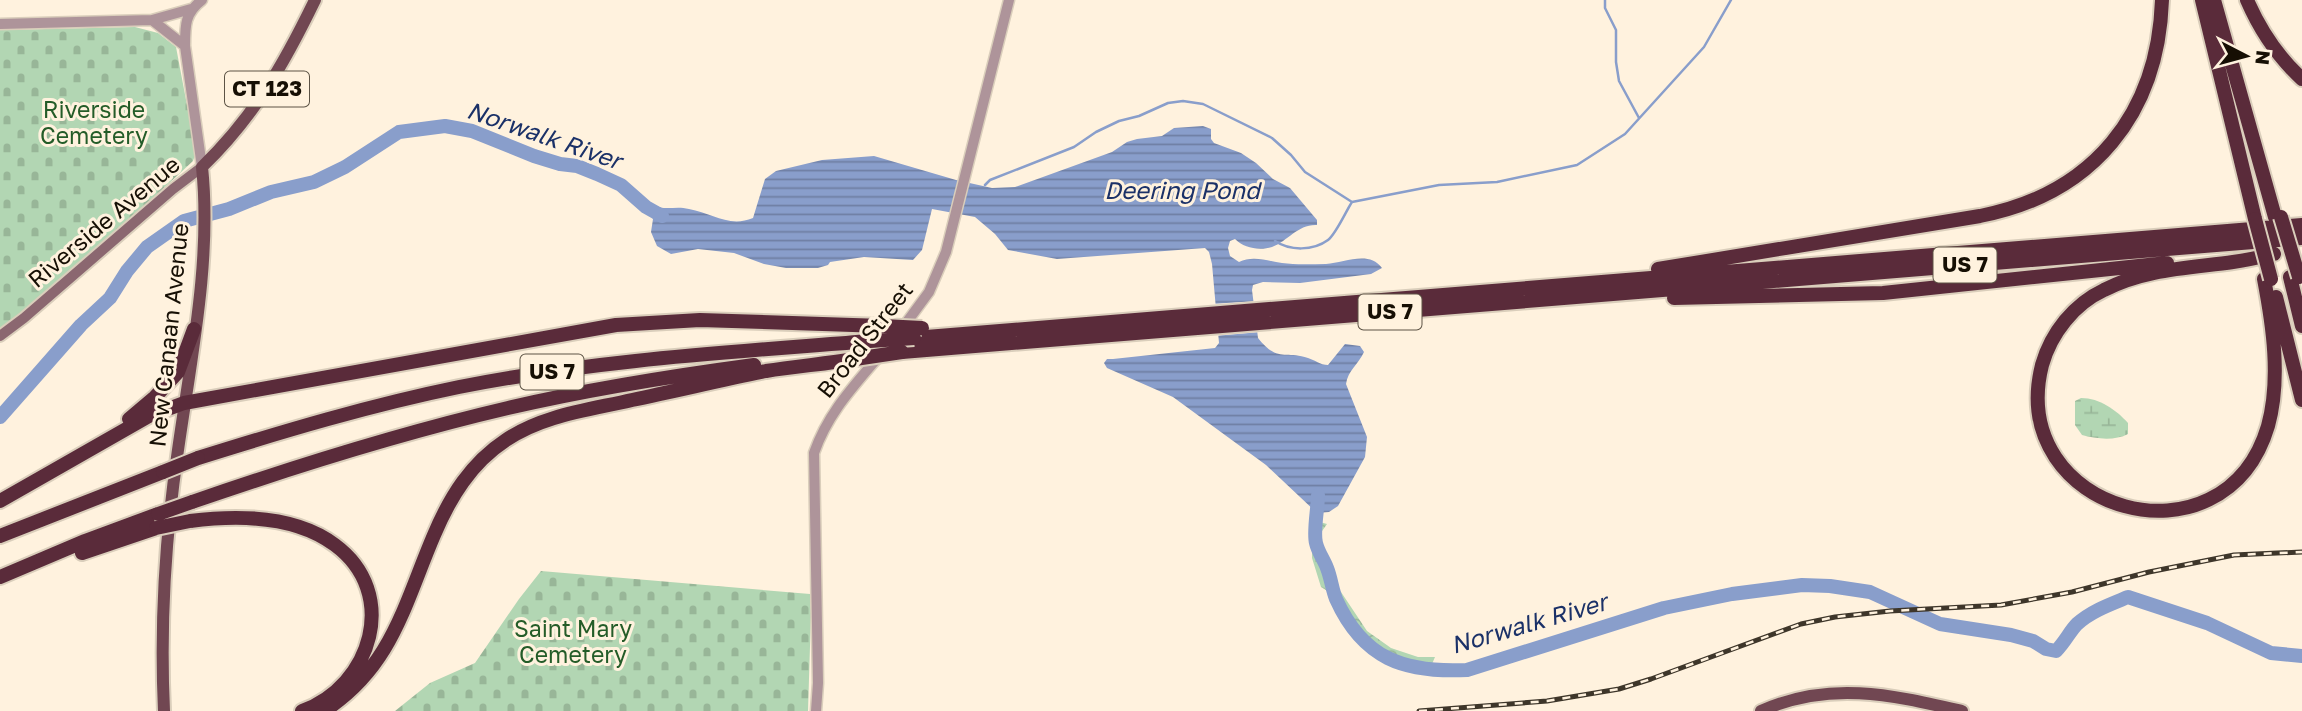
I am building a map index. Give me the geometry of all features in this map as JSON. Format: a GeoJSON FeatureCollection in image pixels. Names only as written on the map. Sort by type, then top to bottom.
{"type":"FeatureCollection","features":[{"type":"Feature","properties":{"kind":"highway"},"geometry":{"type":"LineString","coordinates":[[1589,289],[1629,286],[1980,216],[2017,207],[2050,193],[2073,179],[2102,154],[2118,136],[2133,112],[2155,60],[2162,0]]}},
{"type":"Feature","properties":{"kind":"highway"},"geometry":{"type":"LineString","coordinates":[[2202,0],[2253,219],[2302,400]]}},
{"type":"Feature","properties":{"kind":"highway"},"geometry":{"type":"LineString","coordinates":[[2214,0],[2297,280],[2302,326]]}},
{"type":"Feature","properties":{"kind":"highway"},"geometry":{"type":"LineString","coordinates":[[2247,0],[2267,37],[2302,79]]}},
{"type":"Feature","properties":{"kind":"highway","name":"US 7"},"geometry":{"type":"LineString","coordinates":[[1629,286],[2302,225]]}},
{"type":"Feature","properties":{"kind":"highway","name":"US 7"},"geometry":{"type":"LineString","coordinates":[[1629,286],[2302,238]]}},
{"type":"Feature","properties":{"kind":"highway"},"geometry":{"type":"LineString","coordinates":[[1589,289],[1629,286],[1883,293],[2081,271],[2302,253]]}},
{"type":"Feature","properties":{"kind":"highway"},"geometry":{"type":"LineString","coordinates":[[2268,279],[2274,363],[2271,410],[2258,450],[2236,479],[2218,494],[2196,504],[2151,512],[2108,502],[2076,480],[2047,438],[2039,406],[2039,384],[2044,360],[2053,339],[2066,320],[2094,296],[2132,279],[2179,268],[2274,254]]}},
{"type":"Feature","properties":{"kind":"highway","name":"US 7"},"geometry":{"type":"LineString","coordinates":[[2,576],[157,521],[192,502],[345,452],[519,406],[685,375],[774,362],[857,357],[1473,292],[1589,289]]}},
{"type":"Feature","properties":{"kind":"highway","name":"US 7"},"geometry":{"type":"LineString","coordinates":[[1271,315],[1550,299],[1589,289]]}},
{"type":"Feature","properties":{"kind":"highway"},"geometry":{"type":"LineString","coordinates":[[0,501],[149,416],[184,403],[616,325],[700,320],[883,326],[918,333]]}},
{"type":"Feature","properties":{"kind":"highway","name":"US 7"},"geometry":{"type":"LineString","coordinates":[[0,536],[198,458],[374,406],[490,382],[636,361],[870,341],[918,333],[1030,322],[1084,324],[1206,321]]}},
{"type":"Feature","properties":{"kind":"highway"},"geometry":{"type":"LineString","coordinates":[[91,447],[142,409],[171,382],[181,367],[194,329]]}},
{"type":"Feature","properties":{"kind":"highway"},"geometry":{"type":"LineString","coordinates":[[324,711],[355,687],[379,659],[397,625],[434,534],[453,496],[476,465],[505,440],[534,424],[559,416],[766,371],[857,357]]}},
{"type":"Feature","properties":{"kind":"highway"},"geometry":{"type":"LineString","coordinates":[[157,521],[190,522],[242,518],[274,521],[315,534],[335,545],[352,563],[369,597],[371,611],[370,633],[364,654],[359,666],[344,685],[325,700],[302,711]]}},
{"type":"Feature","properties":{"kind":"main road","name":"CT 123"},"geometry":{"type":"LineString","coordinates":[[202,167],[239,127],[265,93],[289,54],[315,0]]}},
{"type":"Feature","properties":{"kind":"main road","name":"New Canaan Avenue"},"geometry":{"type":"LineString","coordinates":[[164,711],[166,564],[172,495],[203,265],[202,167]]}},
{"type":"Feature","properties":{"kind":"main road","name":"Riverside Avenue"},"geometry":{"type":"LineString","coordinates":[[0,336],[202,167]]}},
{"type":"Feature","properties":{"kind":"main road"},"geometry":{"type":"LineString","coordinates":[[1761,711],[1773,705],[1816,695],[1858,691],[1898,696],[1962,711]]}},
{"type":"Feature","properties":{"kind":"street"},"geometry":{"type":"LineString","coordinates":[[0,23],[152,20],[191,9],[202,0]]}},
{"type":"Feature","properties":{"kind":"street","name":"Broad Street"},"geometry":{"type":"LineString","coordinates":[[816,711],[818,683],[814,453],[822,431],[835,410],[911,318],[929,292],[950,238],[1009,0]]}},
{"type":"Feature","properties":{"kind":"street"},"geometry":{"type":"LineString","coordinates":[[191,9],[185,46],[202,167]]}},
{"type":"Feature","properties":{"kind":"street"},"geometry":{"type":"LineString","coordinates":[[152,20],[185,46]]}},
{"type":"Feature","properties":{"kind":"green space","name":"Riverside Cemetery"},"geometry":{"type":"Polygon","coordinates":[[[135,27],[158,33],[176,47],[194,142],[193,161],[106,242],[0,331],[0,30],[135,27]]]}},
{"type":"Feature","properties":{"kind":"green space"},"geometry":{"type":"Polygon","coordinates":[[[2081,398],[2101,402],[2113,409],[2128,423],[2128,434],[2105,439],[2082,435],[2075,425],[2075,401],[2081,398]]]}},
{"type":"Feature","properties":{"kind":"green space"},"geometry":{"type":"Polygon","coordinates":[[[1320,522],[1327,524],[1320,534],[1320,557],[1328,582],[1341,592],[1367,631],[1391,648],[1418,657],[1435,657],[1432,664],[1404,660],[1369,643],[1357,631],[1334,597],[1321,587],[1312,558],[1312,531],[1320,522]]]}},
{"type":"Feature","properties":{"kind":"green space","name":"Saint Mary Cemetery"},"geometry":{"type":"Polygon","coordinates":[[[541,571],[810,594],[808,711],[395,711],[430,683],[475,663],[541,571]]]}},
{"type":"Feature","properties":{"kind":"water","name":"Deering Pond"},"geometry":{"type":"Polygon","coordinates":[[[1203,126],[1211,129],[1214,143],[1241,153],[1273,179],[1290,188],[1317,220],[1317,225],[1304,227],[1272,247],[1257,249],[1247,247],[1235,239],[1230,241],[1230,256],[1239,262],[1255,259],[1298,264],[1326,264],[1363,259],[1377,263],[1382,268],[1371,274],[1300,283],[1263,282],[1253,285],[1258,338],[1271,351],[1328,365],[1345,344],[1360,346],[1364,352],[1346,384],[1367,437],[1365,457],[1338,506],[1329,512],[1317,513],[1266,465],[1173,397],[1107,368],[1104,363],[1107,359],[1215,348],[1219,343],[1212,264],[1205,248],[1057,259],[1008,250],[995,234],[975,217],[932,209],[922,250],[913,260],[864,257],[830,262],[818,268],[786,268],[764,264],[734,253],[698,249],[671,254],[657,246],[651,232],[653,219],[646,207],[652,204],[662,208],[684,208],[728,221],[744,221],[753,218],[765,179],[776,171],[822,160],[874,156],[992,188],[1015,187],[1112,152],[1127,142],[1162,136],[1174,128],[1203,126]]]}},
{"type":"Feature","properties":{"kind":"pier"},"geometry":{"type":"Polygon","coordinates":[[[1257,301],[1261,332],[1214,336],[1211,304],[1257,301]]]}},
{"type":"Feature","properties":{"kind":"waterway"},"geometry":{"type":"LineString","coordinates":[[1605,0],[1605,8],[1616,30],[1619,81],[1639,118]]}},
{"type":"Feature","properties":{"kind":"waterway"},"geometry":{"type":"LineString","coordinates":[[985,185],[990,180],[1074,147],[1119,121],[1139,116],[1168,103],[1183,101],[1203,104],[1272,138],[1305,172],[1352,202],[1439,185],[1497,182],[1577,165],[1625,134],[1704,47],[1731,0]]}},
{"type":"Feature","properties":{"kind":"waterway","name":"Norwalk River"},"geometry":{"type":"LineString","coordinates":[[0,417],[81,325],[110,298],[147,247],[184,221],[229,209],[271,192],[314,182],[345,167],[399,132],[445,126],[472,131],[534,156],[577,166],[597,174],[621,185],[646,207],[662,216]]}},
{"type":"Feature","properties":{"kind":"waterway"},"geometry":{"type":"LineString","coordinates":[[1275,241],[1288,247],[1302,248],[1322,244],[1334,233],[1352,202]]}},
{"type":"Feature","properties":{"kind":"waterway","name":"Norwalk River"},"geometry":{"type":"LineString","coordinates":[[1318,495],[1316,543],[1336,599],[1347,619],[1373,649],[1405,665],[1424,669],[1467,670],[1664,608],[1732,594],[1802,585],[1870,592],[1940,624],[2011,635],[2056,651],[2083,619],[2128,597],[2207,623],[2271,653],[2302,656]]}},
{"type":"Feature","properties":{"kind":"railway"},"geometry":{"type":"LineString","coordinates":[[1419,711],[1547,701],[1619,689],[1801,624],[1835,617],[2001,605],[2072,592],[2149,572],[2234,555],[2302,552]]}}]}
